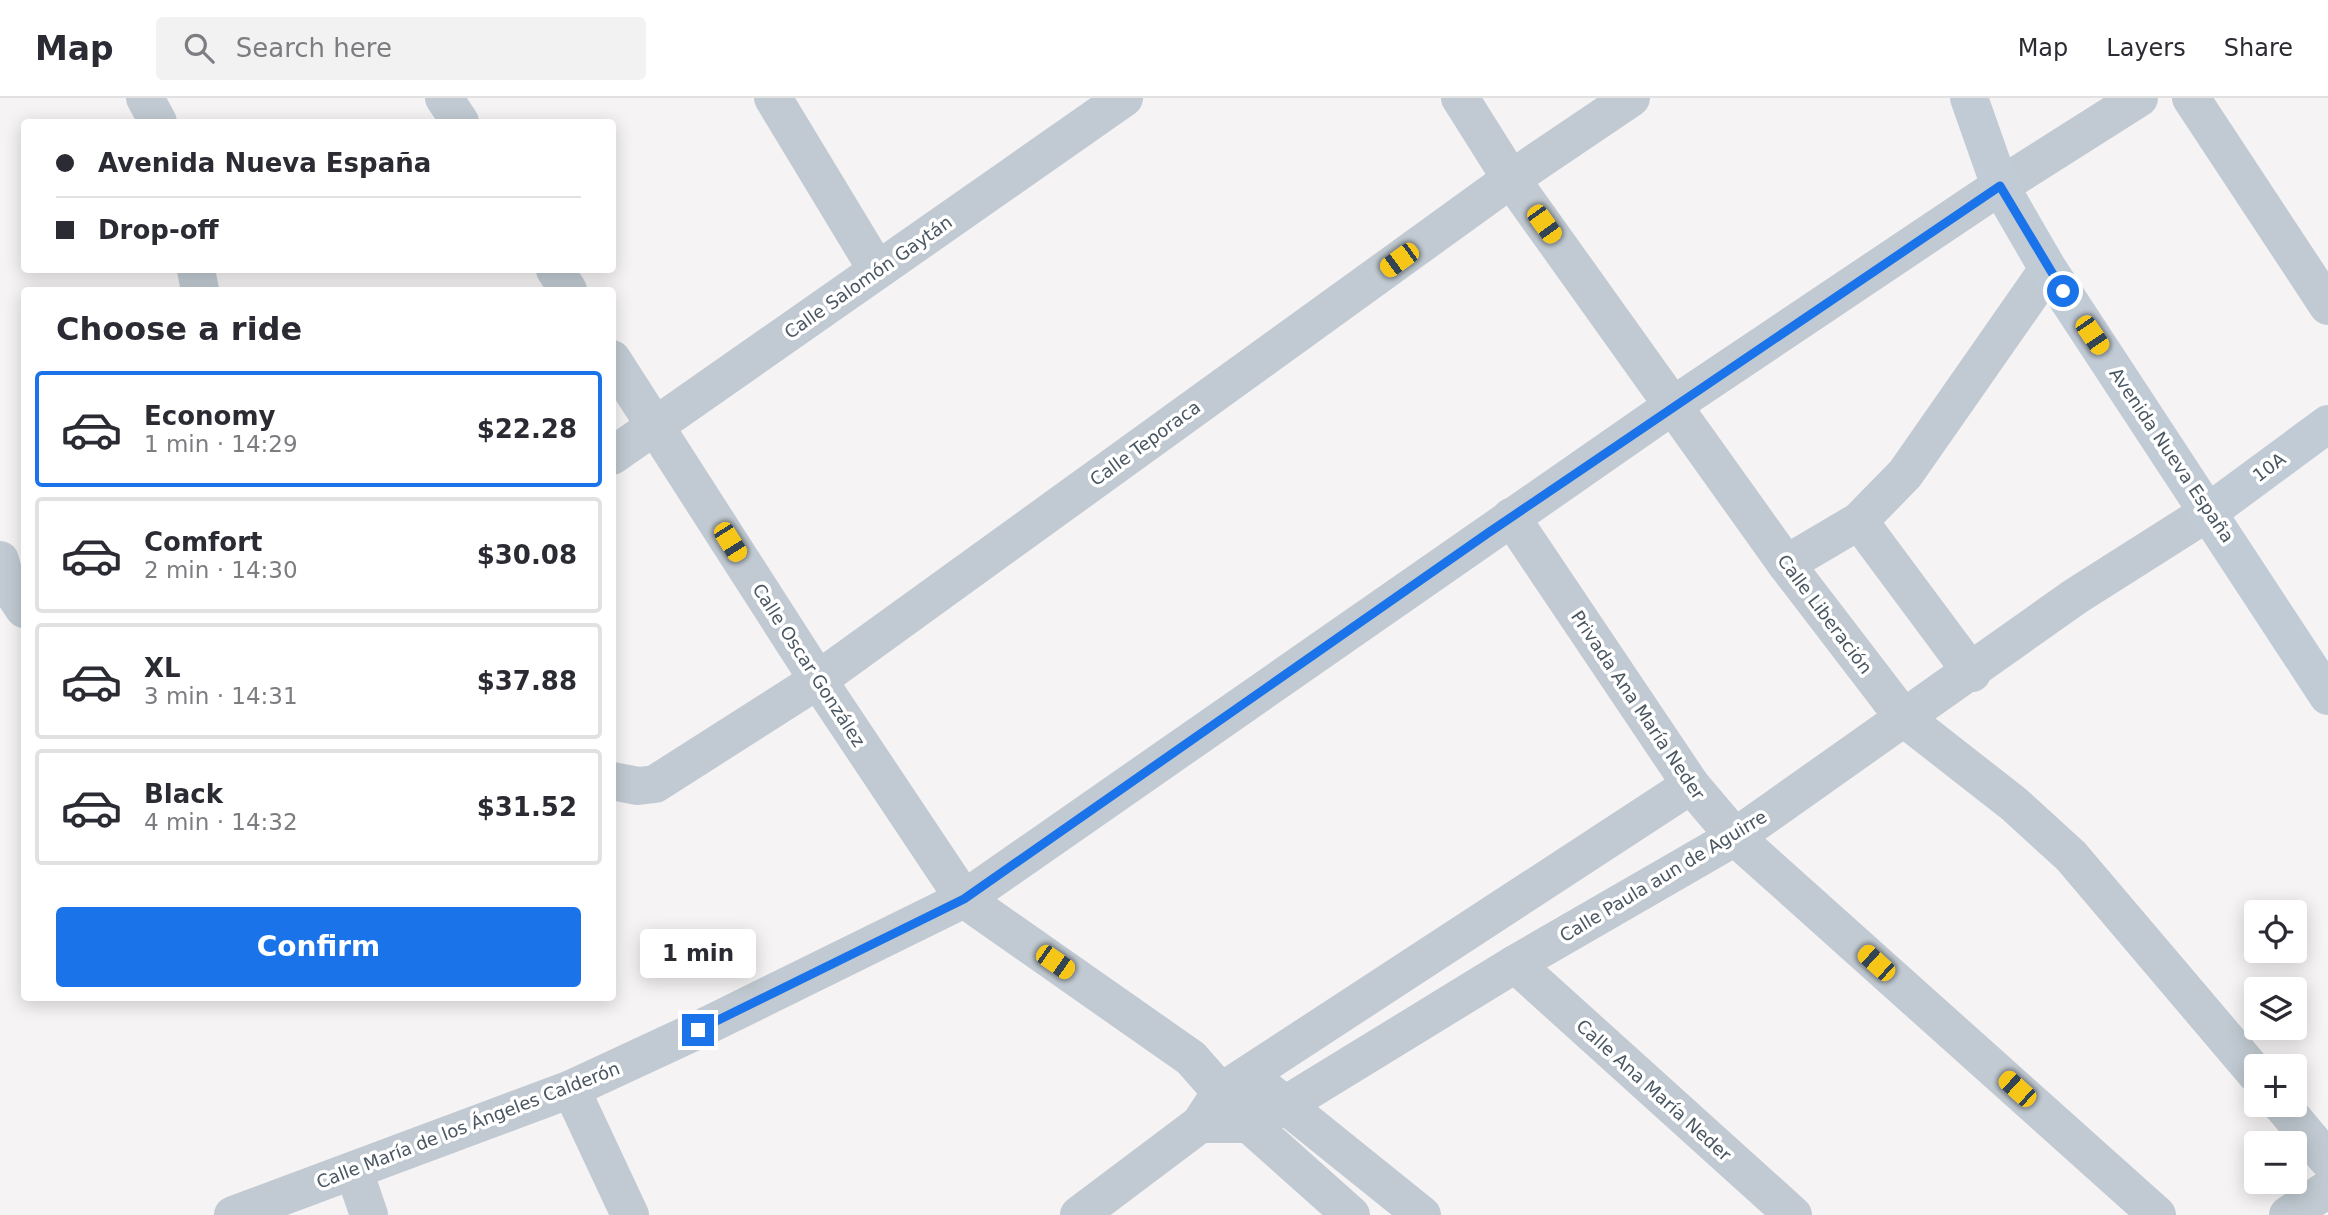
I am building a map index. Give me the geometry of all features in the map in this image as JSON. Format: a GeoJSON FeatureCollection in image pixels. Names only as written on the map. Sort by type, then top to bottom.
{"type":"FeatureCollection","features":[{"type":"Feature","properties":{"kind":"main road","name":"Avenida Nueva España"},"geometry":{"type":"LineString","coordinates":[[1969,98],[2000,186],[2048,269],[2210,511],[2328,695]]}},
{"type":"Feature","properties":{"kind":"main road","name":"10A"},"geometry":{"type":"LineString","coordinates":[[2210,511],[2328,424]]}},
{"type":"Feature","properties":{"kind":"street"},"geometry":{"type":"LineString","coordinates":[[145,98],[156,119]]}},
{"type":"Feature","properties":{"kind":"street"},"geometry":{"type":"LineString","coordinates":[[444,98],[458,119]]}},
{"type":"Feature","properties":{"kind":"street"},"geometry":{"type":"LineString","coordinates":[[773,98],[877,270]]}},
{"type":"Feature","properties":{"kind":"street","name":"Calle Salomón Gaytán"},"geometry":{"type":"LineString","coordinates":[[616,453],[1124,98]]}},
{"type":"Feature","properties":{"kind":"street","name":"Calle Liberación"},"geometry":{"type":"LineString","coordinates":[[1460,98],[1511,179],[1675,404],[1786,564],[1904,718],[2014,804],[2071,856],[2244,1060]]}},
{"type":"Feature","properties":{"kind":"street","name":"Calle Teporaca"},"geometry":{"type":"LineString","coordinates":[[616,782],[638,786],[655,784],[818,680],[1511,179],[1631,98]]}},
{"type":"Feature","properties":{"kind":"street","name":"Calle María de los Ángeles Calderón"},"geometry":{"type":"LineString","coordinates":[[233,1215],[571,1089],[698,1030],[964,899],[1675,404],[2000,186],[2139,98]]}},
{"type":"Feature","properties":{"kind":"street"},"geometry":{"type":"LineString","coordinates":[[2191,98],[2328,306]]}},
{"type":"Feature","properties":{"kind":"street"},"geometry":{"type":"LineString","coordinates":[[1786,564],[1859,521],[1905,474],[2048,269]]}},
{"type":"Feature","properties":{"kind":"street","name":"Calle Oscar González"},"geometry":{"type":"LineString","coordinates":[[616,365],[818,680],[964,899]]}},
{"type":"Feature","properties":{"kind":"street","name":"Calle Paula aun de Aguirre"},"geometry":{"type":"LineString","coordinates":[[1200,1124],[1249,1124],[1286,1105],[1514,964],[1735,837],[1972,673],[2076,596],[2210,511]]}},
{"type":"Feature","properties":{"kind":"street","name":"Privada Ana María Neder"},"geometry":{"type":"LineString","coordinates":[[1511,517],[1691,786],[1735,837],[2157,1215]]}},
{"type":"Feature","properties":{"kind":"street"},"geometry":{"type":"LineString","coordinates":[[1859,521],[1972,673]]}},
{"type":"Feature","properties":{"kind":"street"},"geometry":{"type":"LineString","coordinates":[[0,559],[6,582],[21,604]]}},
{"type":"Feature","properties":{"kind":"street"},"geometry":{"type":"LineString","coordinates":[[1079,1215],[1200,1124],[1234,1084],[1691,786]]}},
{"type":"Feature","properties":{"kind":"street"},"geometry":{"type":"LineString","coordinates":[[964,899],[1191,1058],[1234,1084],[1286,1105],[1422,1215]]}},
{"type":"Feature","properties":{"kind":"street","name":"Calle Ana María Neder"},"geometry":{"type":"LineString","coordinates":[[1514,964],[1793,1215]]}},
{"type":"Feature","properties":{"kind":"street"},"geometry":{"type":"LineString","coordinates":[[1234,1084],[1249,1124],[1351,1215]]}},
{"type":"Feature","properties":{"kind":"street"},"geometry":{"type":"LineString","coordinates":[[571,1089],[630,1215]]}},
{"type":"Feature","properties":{"kind":"street"},"geometry":{"type":"LineString","coordinates":[[2292,1117],[2328,1160]]}},
{"type":"Feature","properties":{"kind":"street"},"geometry":{"type":"LineString","coordinates":[[354,1171],[369,1215]]}},
{"type":"Feature","properties":{"kind":"street"},"geometry":{"type":"LineString","coordinates":[[2288,1215],[2328,1189]]}},
{"type":"Feature","properties":{"kind":"route"},"geometry":{"type":"LineString","coordinates":[[698,1030],[964,899],[1675,404],[2000,186],[2063,291]]}}]}
